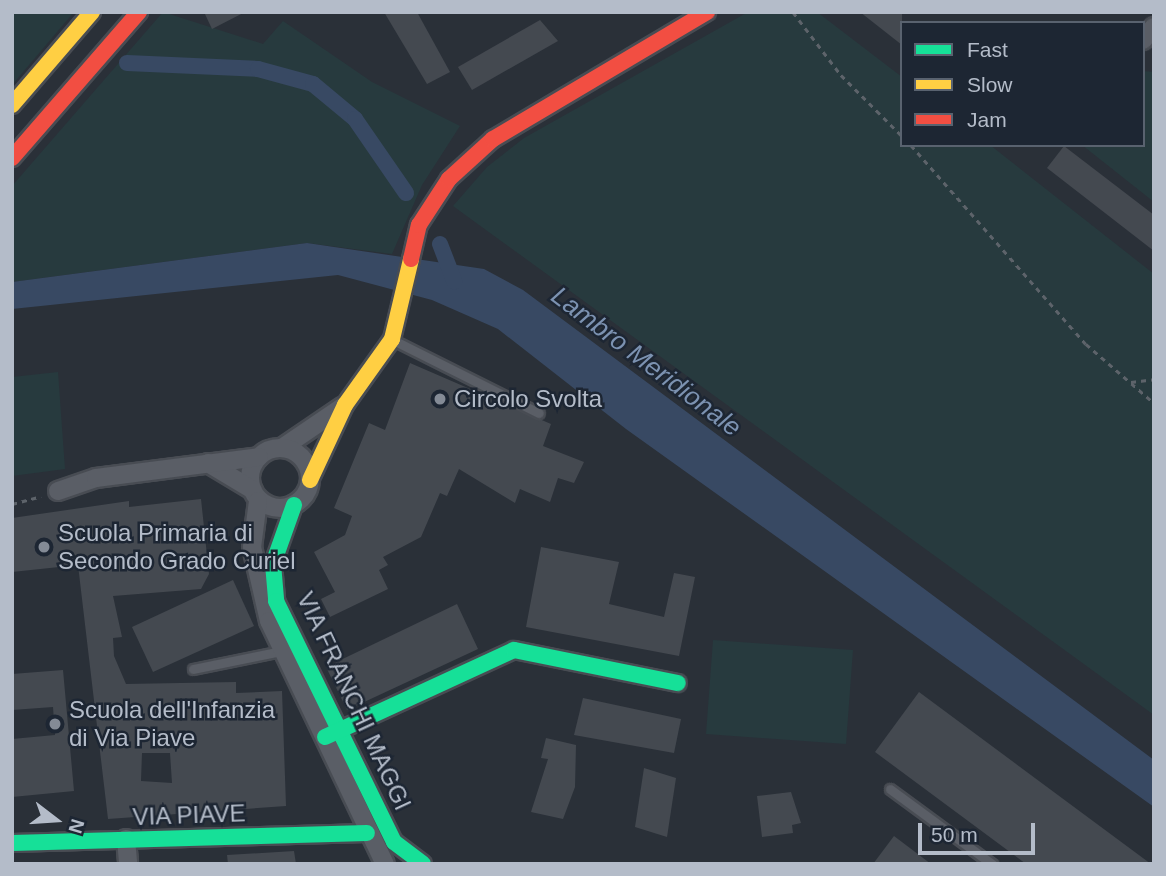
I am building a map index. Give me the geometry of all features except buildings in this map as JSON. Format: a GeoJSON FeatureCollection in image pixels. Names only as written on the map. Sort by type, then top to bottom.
{"type":"FeatureCollection","features":[{"type":"Feature","properties":{"kind":"street"},"geometry":{"type":"LineString","coordinates":[[12,105],[92,12]]}},
{"type":"Feature","properties":{"kind":"street"},"geometry":{"type":"LineString","coordinates":[[12,158],[139,12]]}},
{"type":"Feature","properties":{"kind":"street"},"geometry":{"type":"LineString","coordinates":[[208,463],[271,507],[294,505],[306,494],[345,405],[392,339],[419,225],[449,179],[493,139],[707,12]]}},
{"type":"Feature","properties":{"kind":"street"},"geometry":{"type":"LineString","coordinates":[[58,491],[96,478],[260,457],[282,448],[345,405]]}},
{"type":"Feature","properties":{"kind":"street"},"geometry":{"type":"LineString","coordinates":[[282,448],[302,458],[310,480]]}},
{"type":"Feature","properties":{"kind":"street"},"geometry":{"type":"LineString","coordinates":[[255,495],[251,474],[260,457]]}},
{"type":"Feature","properties":{"kind":"street","name":"VIA FRANCHI MAGGI"},"geometry":{"type":"LineString","coordinates":[[255,495],[252,530],[258,585],[331,734],[394,842],[423,864]]}},
{"type":"Feature","properties":{"kind":"street","name":"VIA FRANCHI MAGGI"},"geometry":{"type":"LineString","coordinates":[[290,648],[276,601],[273,564],[294,505]]}},
{"type":"Feature","properties":{"kind":"street"},"geometry":{"type":"LineString","coordinates":[[331,734],[514,650],[678,682]]}},
{"type":"Feature","properties":{"kind":"street","name":"VIA FRANCHI MAGGI"},"geometry":{"type":"LineString","coordinates":[[331,734],[367,833],[385,864]]}},
{"type":"Feature","properties":{"kind":"street","name":"VIA PIAVE"},"geometry":{"type":"LineString","coordinates":[[12,843],[367,833]]}},
{"type":"Feature","properties":{"kind":"street"},"geometry":{"type":"LineString","coordinates":[[126,839],[128,864]]}},
{"type":"Feature","properties":{"kind":"lane"},"geometry":{"type":"LineString","coordinates":[[392,339],[539,413]]}},
{"type":"Feature","properties":{"kind":"lane"},"geometry":{"type":"LineString","coordinates":[[192,669],[290,648]]}},
{"type":"Feature","properties":{"kind":"lane"},"geometry":{"type":"LineString","coordinates":[[890,789],[992,864]]}},
{"type":"Feature","properties":{"kind":"path"},"geometry":{"type":"LineString","coordinates":[[793,12],[841,75],[900,134]]}},
{"type":"Feature","properties":{"kind":"path"},"geometry":{"type":"LineString","coordinates":[[913,147],[1086,344],[1154,403]]}},
{"type":"Feature","properties":{"kind":"path"},"geometry":{"type":"LineString","coordinates":[[1130,382],[1154,380],[1154,403]]}},
{"type":"Feature","properties":{"kind":"path"},"geometry":{"type":"LineString","coordinates":[[12,505],[58,491]]}},
{"type":"Feature","properties":{"kind":"green space"},"geometry":{"type":"Polygon","coordinates":[[[12,12],[74,12],[12,85],[12,12]]]}},
{"type":"Feature","properties":{"kind":"green space"},"geometry":{"type":"Polygon","coordinates":[[[163,12],[263,44],[283,21],[372,82],[460,126],[422,185],[392,254],[307,243],[12,282],[12,186],[163,12]]]}},
{"type":"Feature","properties":{"kind":"green space"},"geometry":{"type":"Polygon","coordinates":[[[748,12],[817,12],[900,75],[900,147],[993,147],[1154,274],[1154,715],[453,206],[487,167],[524,138],[748,12]]]}},
{"type":"Feature","properties":{"kind":"green space"},"geometry":{"type":"Polygon","coordinates":[[[1145,71],[1154,72],[1154,202],[1085,147],[1145,147],[1145,71]]]}},
{"type":"Feature","properties":{"kind":"green space"},"geometry":{"type":"Polygon","coordinates":[[[58,372],[65,469],[12,476],[12,377],[58,372]]]}},
{"type":"Feature","properties":{"kind":"green space"},"geometry":{"type":"Polygon","coordinates":[[[713,640],[853,650],[846,744],[706,734],[713,640]]]}},
{"type":"Feature","properties":{"kind":"water"},"geometry":{"type":"Polygon","coordinates":[[[307,243],[484,269],[523,290],[1154,760],[1154,807],[626,429],[498,329],[432,300],[338,275],[12,309],[12,282],[307,243]]]}},
{"type":"Feature","properties":{"kind":"waterway"},"geometry":{"type":"LineString","coordinates":[[127,63],[258,69],[313,84],[355,119],[406,193]]}},
{"type":"Feature","properties":{"kind":"waterway"},"geometry":{"type":"LineString","coordinates":[[440,244],[454,281]]}},
{"type":"Feature","properties":{"kind":"traffic: fast"},"geometry":{"type":"LineString","coordinates":[[294,505],[273,564],[276,601],[394,842],[423,864]]}},
{"type":"Feature","properties":{"kind":"traffic: fast"},"geometry":{"type":"LineString","coordinates":[[325,737],[514,650],[678,683]]}},
{"type":"Feature","properties":{"kind":"traffic: fast"},"geometry":{"type":"LineString","coordinates":[[12,843],[367,833]]}},
{"type":"Feature","properties":{"kind":"traffic: slow"},"geometry":{"type":"LineString","coordinates":[[12,105],[92,12]]}},
{"type":"Feature","properties":{"kind":"traffic: slow"},"geometry":{"type":"LineString","coordinates":[[310,480],[345,405],[392,339],[411,259]]}},
{"type":"Feature","properties":{"kind":"traffic: jam"},"geometry":{"type":"LineString","coordinates":[[12,158],[139,12]]}},
{"type":"Feature","properties":{"kind":"traffic: jam"},"geometry":{"type":"LineString","coordinates":[[411,259],[419,225],[449,179],[493,139],[707,12]]}},
{"type":"Feature","properties":{"kind":"place","name":"Circolo Svolta"},"geometry":{"type":"Point","coordinates":[440,399]}},
{"type":"Feature","properties":{"kind":"place","name":"Scuola Primaria di Secondo Grado Curiel"},"geometry":{"type":"Point","coordinates":[44,547]}},
{"type":"Feature","properties":{"kind":"place","name":"Scuola dell'Infanzia di Via Piave"},"geometry":{"type":"Point","coordinates":[55,724]}},
{"type":"Feature","properties":{"kind":"water label","name":"Lambro Meridionale"},"geometry":{"type":"Point","coordinates":[646,362]}}]}
